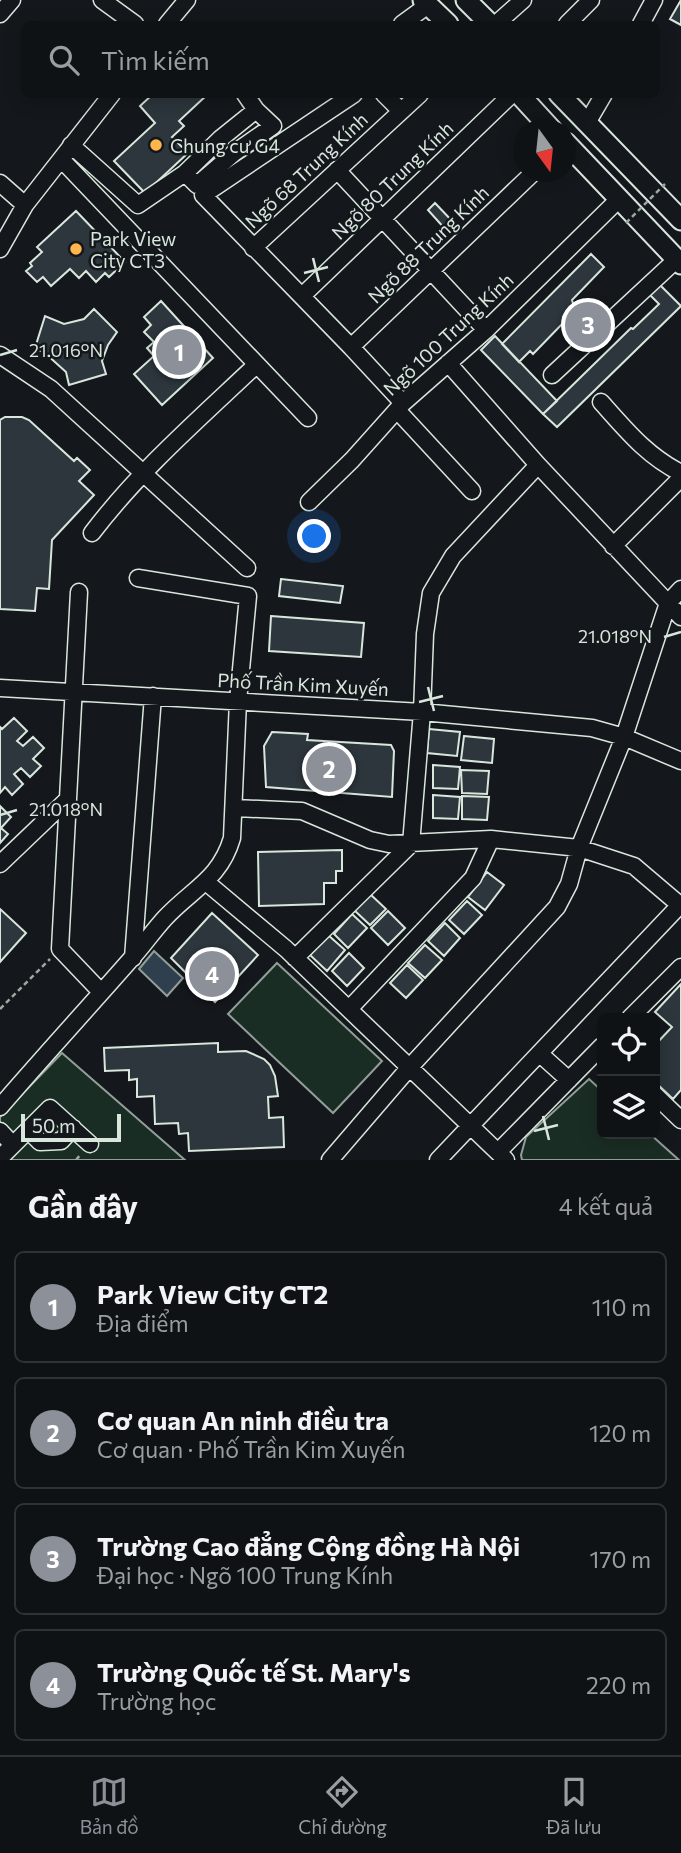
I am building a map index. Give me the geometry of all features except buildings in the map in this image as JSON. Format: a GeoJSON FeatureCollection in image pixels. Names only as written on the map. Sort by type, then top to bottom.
{"type":"FeatureCollection","features":[{"type":"Feature","properties":{"kind":"main road"},"geometry":{"type":"LineString","coordinates":[[466,0],[487,21]]}},
{"type":"Feature","properties":{"kind":"main road"},"geometry":{"type":"LineString","coordinates":[[426,2],[445,21]]}},
{"type":"Feature","properties":{"kind":"main road"},"geometry":{"type":"LineString","coordinates":[[523,98],[542,119]]}},
{"type":"Feature","properties":{"kind":"main road"},"geometry":{"type":"LineString","coordinates":[[563,98],[681,220]]}},
{"type":"Feature","properties":{"kind":"main road"},"geometry":{"type":"LineString","coordinates":[[576,154],[679,261]]}},
{"type":"Feature","properties":{"kind":"street"},"geometry":{"type":"LineString","coordinates":[[0,14],[12,0]]}},
{"type":"Feature","properties":{"kind":"street"},"geometry":{"type":"LineString","coordinates":[[102,0],[131,21]]}},
{"type":"Feature","properties":{"kind":"street"},"geometry":{"type":"LineString","coordinates":[[170,21],[187,0]]}},
{"type":"Feature","properties":{"kind":"street"},"geometry":{"type":"LineString","coordinates":[[499,21],[523,0]]}},
{"type":"Feature","properties":{"kind":"street"},"geometry":{"type":"LineString","coordinates":[[570,21],[591,0]]}},
{"type":"Feature","properties":{"kind":"street"},"geometry":{"type":"LineString","coordinates":[[643,21],[654,0]]}},
{"type":"Feature","properties":{"kind":"street"},"geometry":{"type":"LineString","coordinates":[[405,21],[426,2]]}},
{"type":"Feature","properties":{"kind":"street"},"geometry":{"type":"LineString","coordinates":[[0,249],[25,205],[109,98]]}},
{"type":"Feature","properties":{"kind":"street"},"geometry":{"type":"LineString","coordinates":[[195,184],[273,126],[248,98]]}},
{"type":"Feature","properties":{"kind":"street"},"geometry":{"type":"LineString","coordinates":[[71,145],[138,205],[195,184],[347,98]]}},
{"type":"Feature","properties":{"kind":"street"},"geometry":{"type":"LineString","coordinates":[[388,98],[401,111]]}},
{"type":"Feature","properties":{"kind":"street","name":"Ngõ 68 Trung Kính"},"geometry":{"type":"LineString","coordinates":[[253,248],[416,98]]}},
{"type":"Feature","properties":{"kind":"street","name":"Ngõ 80 Trung Kính"},"geometry":{"type":"LineString","coordinates":[[302,296],[508,98]]}},
{"type":"Feature","properties":{"kind":"street"},"geometry":{"type":"LineString","coordinates":[[587,123],[602,98]]}},
{"type":"Feature","properties":{"kind":"street"},"geometry":{"type":"LineString","coordinates":[[195,184],[220,139],[256,110]]}},
{"type":"Feature","properties":{"kind":"street"},"geometry":{"type":"LineString","coordinates":[[220,139],[234,153]]}},
{"type":"Feature","properties":{"kind":"street"},"geometry":{"type":"LineString","coordinates":[[61,159],[308,418]]}},
{"type":"Feature","properties":{"kind":"street"},"geometry":{"type":"LineString","coordinates":[[337,170],[486,330]]}},
{"type":"Feature","properties":{"kind":"street","name":"Ngõ 88 Trung Kính"},"geometry":{"type":"LineString","coordinates":[[351,347],[523,182]]}},
{"type":"Feature","properties":{"kind":"street"},"geometry":{"type":"LineString","coordinates":[[0,183],[25,205]]}},
{"type":"Feature","properties":{"kind":"street"},"geometry":{"type":"LineString","coordinates":[[195,184],[253,248],[351,347],[472,491]]}},
{"type":"Feature","properties":{"kind":"street","name":"Ngõ 100 Trung Kính"},"geometry":{"type":"LineString","coordinates":[[309,502],[400,407],[486,330],[619,199]]}},
{"type":"Feature","properties":{"kind":"street"},"geometry":{"type":"LineString","coordinates":[[552,375],[679,261]]}},
{"type":"Feature","properties":{"kind":"street"},"geometry":{"type":"LineString","coordinates":[[0,355],[51,388],[247,568]]}},
{"type":"Feature","properties":{"kind":"street"},"geometry":{"type":"LineString","coordinates":[[448,363],[538,465],[681,617]]}},
{"type":"Feature","properties":{"kind":"street"},"geometry":{"type":"LineString","coordinates":[[92,533],[143,472],[256,365]]}},
{"type":"Feature","properties":{"kind":"street"},"geometry":{"type":"LineString","coordinates":[[601,402],[637,442],[659,462],[681,475],[613,546]]}},
{"type":"Feature","properties":{"kind":"street"},"geometry":{"type":"LineString","coordinates":[[295,958],[411,844],[422,712],[425,634],[431,593],[453,556],[538,465]]}},
{"type":"Feature","properties":{"kind":"street"},"geometry":{"type":"LineString","coordinates":[[0,1107],[133,958],[166,916],[206,882],[227,854],[232,838],[238,701],[248,596],[138,578]]}},
{"type":"Feature","properties":{"kind":"street"},"geometry":{"type":"LineString","coordinates":[[330,1160],[409,1068],[557,907],[569,884],[579,848],[624,737],[668,603],[681,589]]}},
{"type":"Feature","properties":{"kind":"street"},"geometry":{"type":"LineString","coordinates":[[79,592],[60,949],[101,992]]}},
{"type":"Feature","properties":{"kind":"street","name":"Phố Trần Kim Xuyến"},"geometry":{"type":"LineString","coordinates":[[0,688],[74,690],[422,712],[592,728],[624,737],[681,761]]}},
{"type":"Feature","properties":{"kind":"street"},"geometry":{"type":"LineString","coordinates":[[133,958],[153,696]]}},
{"type":"Feature","properties":{"kind":"street"},"geometry":{"type":"LineString","coordinates":[[0,864],[68,799]]}},
{"type":"Feature","properties":{"kind":"street"},"geometry":{"type":"LineString","coordinates":[[235,808],[302,811],[370,840],[389,844],[491,839],[579,848],[634,866],[680,905],[438,1160]]}},
{"type":"Feature","properties":{"kind":"street"},"geometry":{"type":"LineString","coordinates":[[349,1009],[473,878],[491,839]]}},
{"type":"Feature","properties":{"kind":"street"},"geometry":{"type":"LineString","coordinates":[[206,882],[295,958],[502,1156],[597,1051]]}},
{"type":"Feature","properties":{"kind":"street"},"geometry":{"type":"LineString","coordinates":[[138,902],[166,916]]}},
{"type":"Feature","properties":{"kind":"street"},"geometry":{"type":"LineString","coordinates":[[635,1013],[681,967]]}},
{"type":"Feature","properties":{"kind":"street"},"geometry":{"type":"LineString","coordinates":[[540,1054],[569,1080]]}},
{"type":"Feature","properties":{"kind":"street"},"geometry":{"type":"LineString","coordinates":[[660,1100],[681,1120]]}},
{"type":"Feature","properties":{"kind":"street"},"geometry":{"type":"LineString","coordinates":[[0,1158],[50,1108],[90,1144]]}},
{"type":"Feature","properties":{"kind":"street"},"geometry":{"type":"LineString","coordinates":[[28,1130],[40,1142],[61,1141],[73,1128]]}},
{"type":"Feature","properties":{"kind":"street"},"geometry":{"type":"LineString","coordinates":[[0,1131],[13,1144]]}},
{"type":"Feature","properties":{"kind":"path"},"geometry":{"type":"LineString","coordinates":[[626,223],[665,184]]}},
{"type":"Feature","properties":{"kind":"path"},"geometry":{"type":"LineString","coordinates":[[0,1009],[60,949]]}},
{"type":"Feature","properties":{"kind":"green space"},"geometry":{"type":"Polygon","coordinates":[[[277,963],[382,1061],[333,1113],[228,1014],[277,963]]]}},
{"type":"Feature","properties":{"kind":"green space"},"geometry":{"type":"Polygon","coordinates":[[[62,1053],[185,1160],[0,1160],[0,1117],[62,1053]]]}},
{"type":"Feature","properties":{"kind":"green space"},"geometry":{"type":"Polygon","coordinates":[[[589,1079],[597,1086],[597,1139],[656,1139],[679,1160],[522,1160],[526,1137],[589,1079]]]}},
{"type":"Feature","properties":{"kind":"water"},"geometry":{"type":"Polygon","coordinates":[[[154,951],[183,978],[167,996],[139,969],[154,951]]]}},
{"type":"Feature","properties":{"kind":"place","name":"Chung cư G4"},"geometry":{"type":"Point","coordinates":[156,145]}},
{"type":"Feature","properties":{"kind":"place","name":"Park View City CT3"},"geometry":{"type":"Point","coordinates":[76,249]}},
{"type":"Feature","properties":{"kind":"place","name":"Trường Cao đẳng Cộng đồng Hà Nội"},"geometry":{"type":"Point","coordinates":[588,325]}},
{"type":"Feature","properties":{"kind":"place","name":"Park View City CT2"},"geometry":{"type":"Point","coordinates":[179,352]}},
{"type":"Feature","properties":{"kind":"place","name":"Cơ quan An ninh điều tra"},"geometry":{"type":"Point","coordinates":[329,769]}},
{"type":"Feature","properties":{"kind":"place","name":"Trường Quốc tế St. Mary's"},"geometry":{"type":"Point","coordinates":[212,974]}}]}
